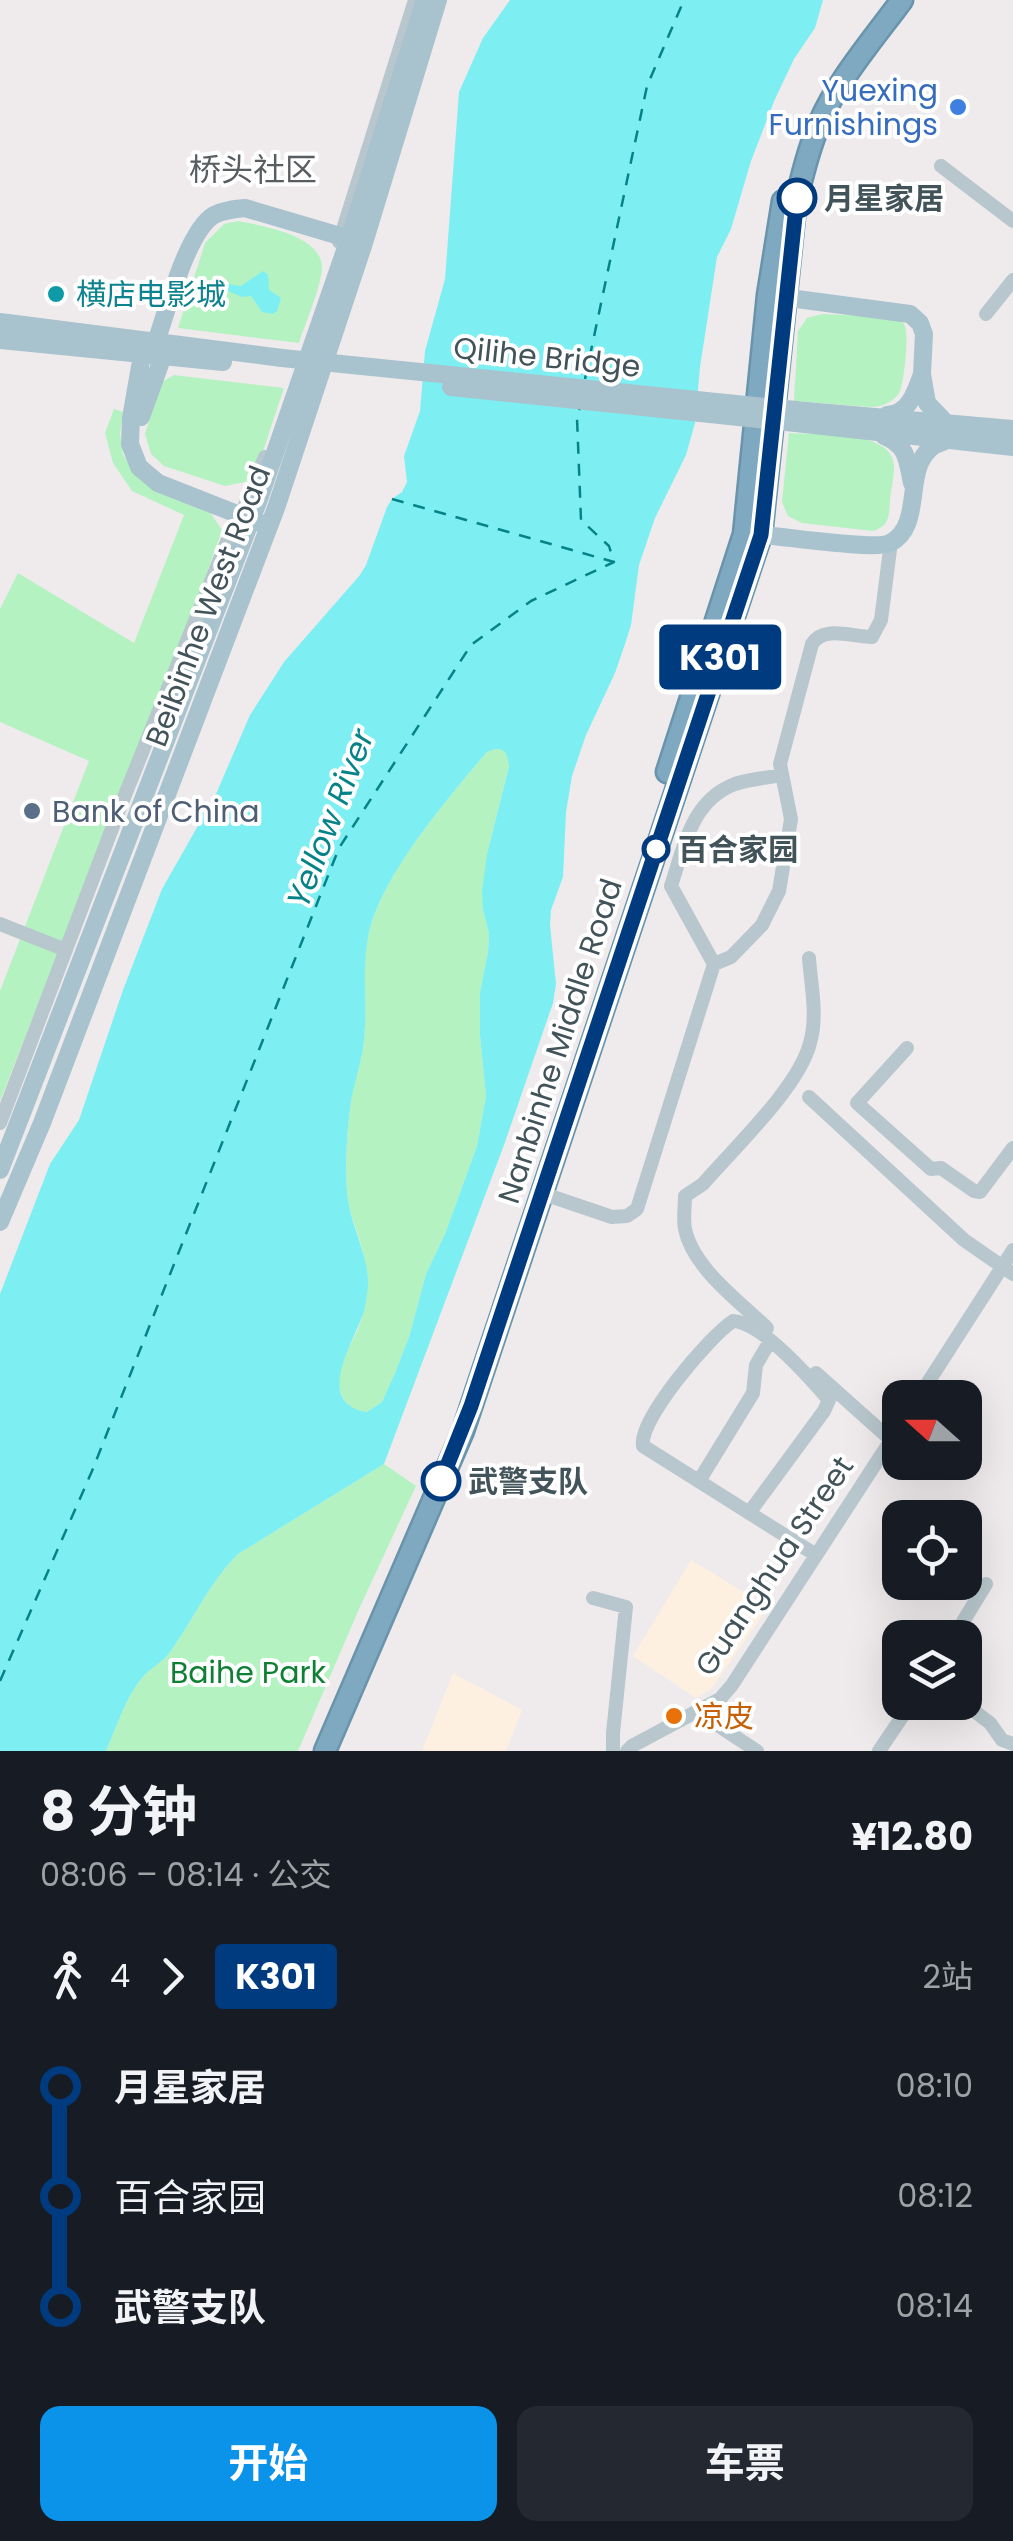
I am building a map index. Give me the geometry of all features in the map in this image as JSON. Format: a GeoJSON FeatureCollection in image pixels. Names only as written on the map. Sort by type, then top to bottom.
{"type":"FeatureCollection","features":[{"type":"Feature","properties":{"kind":"highway","name":"Nanbinhe Middle Road"},"geometry":{"type":"LineString","coordinates":[[325,1751],[463,1430],[658,842],[753,534],[777,296],[782,204],[793,162],[809,115],[887,0]]}},
{"type":"Feature","properties":{"kind":"highway","name":"Nanbinhe Middle Road"},"geometry":{"type":"LineString","coordinates":[[777,296],[794,207],[820,120],[902,0]]}},
{"type":"Feature","properties":{"kind":"highway","name":"Nanbinhe Middle Road"},"geometry":{"type":"LineString","coordinates":[[312,1751],[451,1426],[753,534]]}},
{"type":"Feature","properties":{"kind":"main road","name":"Beibinhe West Road"},"geometry":{"type":"LineString","coordinates":[[350,245],[425,0]]}},
{"type":"Feature","properties":{"kind":"main road","name":"Beibinhe West Road"},"geometry":{"type":"LineString","coordinates":[[0,1222],[42,1123],[438,0]]}},
{"type":"Feature","properties":{"kind":"main road"},"geometry":{"type":"LineString","coordinates":[[257,512],[158,483],[139,468],[130,444],[131,418],[158,349],[191,244],[212,216],[244,208],[350,245]]}},
{"type":"Feature","properties":{"kind":"main road"},"geometry":{"type":"LineString","coordinates":[[777,296],[910,314],[920,323],[924,334],[922,374],[927,403],[946,432]]}},
{"type":"Feature","properties":{"kind":"main road"},"geometry":{"type":"LineString","coordinates":[[0,322],[107,334],[158,349]]}},
{"type":"Feature","properties":{"kind":"main road"},"geometry":{"type":"LineString","coordinates":[[0,340],[158,349]]}},
{"type":"Feature","properties":{"kind":"main road","name":"Qilihe Bridge"},"geometry":{"type":"LineString","coordinates":[[158,349],[946,432]]}},
{"type":"Feature","properties":{"kind":"main road"},"geometry":{"type":"LineString","coordinates":[[914,488],[904,449],[875,424],[896,415],[911,402],[922,374]]}},
{"type":"Feature","properties":{"kind":"main road"},"geometry":{"type":"LineString","coordinates":[[753,534],[872,546],[891,542],[905,530],[921,462],[946,432],[1013,429]]}},
{"type":"Feature","properties":{"kind":"main road"},"geometry":{"type":"LineString","coordinates":[[946,432],[1013,446]]}},
{"type":"Feature","properties":{"kind":"main road","name":"Beibinhe West Road"},"geometry":{"type":"LineString","coordinates":[[0,1170],[7,1114],[257,512]]}},
{"type":"Feature","properties":{"kind":"street"},"geometry":{"type":"LineString","coordinates":[[42,1123],[7,1114],[121,805],[228,539],[257,512],[264,462],[350,245],[415,0]]}},
{"type":"Feature","properties":{"kind":"street"},"geometry":{"type":"LineString","coordinates":[[941,166],[1013,221]]}},
{"type":"Feature","properties":{"kind":"street"},"geometry":{"type":"LineString","coordinates":[[986,314],[1013,280]]}},
{"type":"Feature","properties":{"kind":"street"},"geometry":{"type":"LineString","coordinates":[[714,964],[730,958],[762,925],[779,891],[791,819],[780,764],[812,644],[816,636],[824,633],[872,637],[880,620],[891,542]]}},
{"type":"Feature","properties":{"kind":"street"},"geometry":{"type":"LineString","coordinates":[[542,1193],[612,1217],[627,1216],[637,1209],[714,964],[671,886],[682,850],[697,813],[711,796],[736,784],[782,775]]}},
{"type":"Feature","properties":{"kind":"street"},"geometry":{"type":"LineString","coordinates":[[658,842],[682,850]]}},
{"type":"Feature","properties":{"kind":"street"},"geometry":{"type":"LineString","coordinates":[[0,924],[66,950]]}},
{"type":"Feature","properties":{"kind":"street"},"geometry":{"type":"LineString","coordinates":[[808,958],[814,1009],[811,1043],[796,1078],[702,1184],[685,1196],[684,1226],[694,1255],[712,1275],[882,1432]]}},
{"type":"Feature","properties":{"kind":"street"},"geometry":{"type":"LineString","coordinates":[[907,1048],[857,1103],[878,1124],[931,1169],[941,1168],[974,1191],[980,1192],[1013,1148]]}},
{"type":"Feature","properties":{"kind":"street"},"geometry":{"type":"LineString","coordinates":[[808,1097],[964,1240],[1008,1270]]}},
{"type":"Feature","properties":{"kind":"street"},"geometry":{"type":"LineString","coordinates":[[931,1380],[1008,1270],[1013,1250]]}},
{"type":"Feature","properties":{"kind":"street"},"geometry":{"type":"LineString","coordinates":[[749,1513],[829,1400],[808,1375],[745,1321],[733,1321],[693,1360],[652,1417],[642,1437],[644,1446],[816,1556]]}},
{"type":"Feature","properties":{"kind":"street"},"geometry":{"type":"LineString","coordinates":[[699,1481],[753,1394],[756,1364],[770,1342]]}},
{"type":"Feature","properties":{"kind":"street","name":"Guanghua Street"},"geometry":{"type":"LineString","coordinates":[[627,1751],[720,1699],[882,1454]]}},
{"type":"Feature","properties":{"kind":"street"},"geometry":{"type":"LineString","coordinates":[[964,1620],[986,1584]]}},
{"type":"Feature","properties":{"kind":"street"},"geometry":{"type":"LineString","coordinates":[[593,1598],[626,1607],[614,1751]]}},
{"type":"Feature","properties":{"kind":"street"},"geometry":{"type":"LineString","coordinates":[[696,1711],[757,1751]]}},
{"type":"Feature","properties":{"kind":"street"},"geometry":{"type":"LineString","coordinates":[[982,1717],[1002,1740],[1013,1744]]}},
{"type":"Feature","properties":{"kind":"street"},"geometry":{"type":"LineString","coordinates":[[879,1751],[900,1720]]}},
{"type":"Feature","properties":{"kind":"shaded area"},"geometry":{"type":"Polygon","coordinates":[[[691,1560],[768,1607],[711,1689],[696,1698],[633,1656],[691,1560]]]}},
{"type":"Feature","properties":{"kind":"shaded area"},"geometry":{"type":"Polygon","coordinates":[[[453,1673],[522,1710],[506,1751],[422,1751],[453,1673]]]}},
{"type":"Feature","properties":{"kind":"green space"},"geometry":{"type":"Polygon","coordinates":[[[238,221],[289,234],[312,247],[319,256],[319,284],[299,343],[178,328],[205,243],[224,224],[238,221]]]}},
{"type":"Feature","properties":{"kind":"green space"},"geometry":{"type":"Polygon","coordinates":[[[822,314],[901,320],[906,332],[904,371],[901,388],[893,399],[870,407],[794,401],[798,331],[807,318],[822,314]]]}},
{"type":"Feature","properties":{"kind":"green space"},"geometry":{"type":"Polygon","coordinates":[[[174,375],[284,388],[256,472],[245,482],[225,486],[164,466],[151,454],[145,434],[162,382],[174,375]]]}},
{"type":"Feature","properties":{"kind":"green space"},"geometry":{"type":"Polygon","coordinates":[[[114,409],[123,412],[123,454],[132,470],[207,508],[222,530],[0,1101],[0,991],[89,761],[0,722],[0,609],[18,573],[134,643],[184,515],[132,491],[113,463],[105,433],[114,409]]]}},
{"type":"Feature","properties":{"kind":"green space"},"geometry":{"type":"Polygon","coordinates":[[[789,433],[847,436],[877,443],[887,450],[894,474],[886,523],[873,531],[802,523],[788,516],[782,502],[789,433]]]}},
{"type":"Feature","properties":{"kind":"green space"},"geometry":{"type":"Polygon","coordinates":[[[504,751],[509,765],[487,854],[483,910],[489,933],[480,992],[486,1096],[477,1146],[426,1274],[395,1373],[382,1402],[367,1412],[344,1400],[339,1379],[363,1315],[364,1258],[348,1200],[346,1163],[351,1101],[365,1034],[367,943],[378,906],[404,859],[487,752],[504,751]]]}},
{"type":"Feature","properties":{"kind":"green space","name":"Baihe Park"},"geometry":{"type":"Polygon","coordinates":[[[384,1464],[416,1486],[298,1751],[106,1751],[135,1687],[170,1652],[210,1589],[238,1554],[384,1464]]]}},
{"type":"Feature","properties":{"kind":"water","name":"Yellow River"},"geometry":{"type":"Polygon","coordinates":[[[510,0],[823,0],[815,28],[794,59],[775,99],[731,229],[717,257],[695,423],[686,455],[655,518],[639,565],[631,625],[615,673],[572,776],[563,877],[551,910],[556,984],[553,1003],[384,1464],[238,1554],[210,1589],[170,1652],[135,1687],[106,1751],[0,1751],[0,1294],[50,1164],[79,1120],[162,889],[216,794],[250,715],[284,662],[360,575],[387,507],[407,482],[404,456],[420,411],[425,351],[445,279],[459,92],[483,38],[510,0]],[[495,749],[487,752],[420,836],[390,882],[370,928],[365,1034],[351,1101],[346,1163],[348,1200],[365,1260],[368,1288],[340,1384],[342,1397],[351,1406],[367,1412],[382,1402],[395,1373],[426,1274],[477,1146],[486,1096],[480,992],[489,933],[482,891],[509,766],[506,753],[495,749]]]}},
{"type":"Feature","properties":{"kind":"water"},"geometry":{"type":"Polygon","coordinates":[[[263,271],[268,275],[269,290],[281,298],[273,314],[262,312],[251,296],[228,291],[222,299],[191,300],[196,292],[221,283],[241,286],[263,271]]]}},
{"type":"Feature","properties":{"kind":"waterway"},"geometry":{"type":"LineString","coordinates":[[189,807],[206,815]]}},
{"type":"Feature","properties":{"kind":"ferry route"},"geometry":{"type":"LineString","coordinates":[[585,379],[647,86],[684,0]]}},
{"type":"Feature","properties":{"kind":"ferry route"},"geometry":{"type":"LineString","coordinates":[[392,499],[614,562],[609,546],[581,520],[577,418],[580,407]]}},
{"type":"Feature","properties":{"kind":"ferry route"},"geometry":{"type":"LineString","coordinates":[[0,1681],[92,1471],[339,848],[471,645],[531,601],[614,562]]}},
{"type":"Feature","properties":{"kind":"bus line","name":"K301"},"geometry":{"type":"LineString","coordinates":[[441,1481],[463,1430],[761,535],[797,198]]}},
{"type":"Feature","properties":{"kind":"place","name":"Yuexing Furnishings"},"geometry":{"type":"Point","coordinates":[958,107]}},
{"type":"Feature","properties":{"kind":"place","name":"月星家居"},"geometry":{"type":"Point","coordinates":[797,198]}},
{"type":"Feature","properties":{"kind":"place","name":"横店电影城"},"geometry":{"type":"Point","coordinates":[56,294]}},
{"type":"Feature","properties":{"kind":"place","name":"Bank of China"},"geometry":{"type":"Point","coordinates":[32,811]}},
{"type":"Feature","properties":{"kind":"place","name":"百合家园"},"geometry":{"type":"Point","coordinates":[656,849]}},
{"type":"Feature","properties":{"kind":"place","name":"武警支队"},"geometry":{"type":"Point","coordinates":[441,1481]}},
{"type":"Feature","properties":{"kind":"place","name":"凉皮"},"geometry":{"type":"Point","coordinates":[674,1716]}},
{"type":"Feature","properties":{"kind":"district","name":"桥头社区"},"geometry":{"type":"Point","coordinates":[253,169]}}]}
